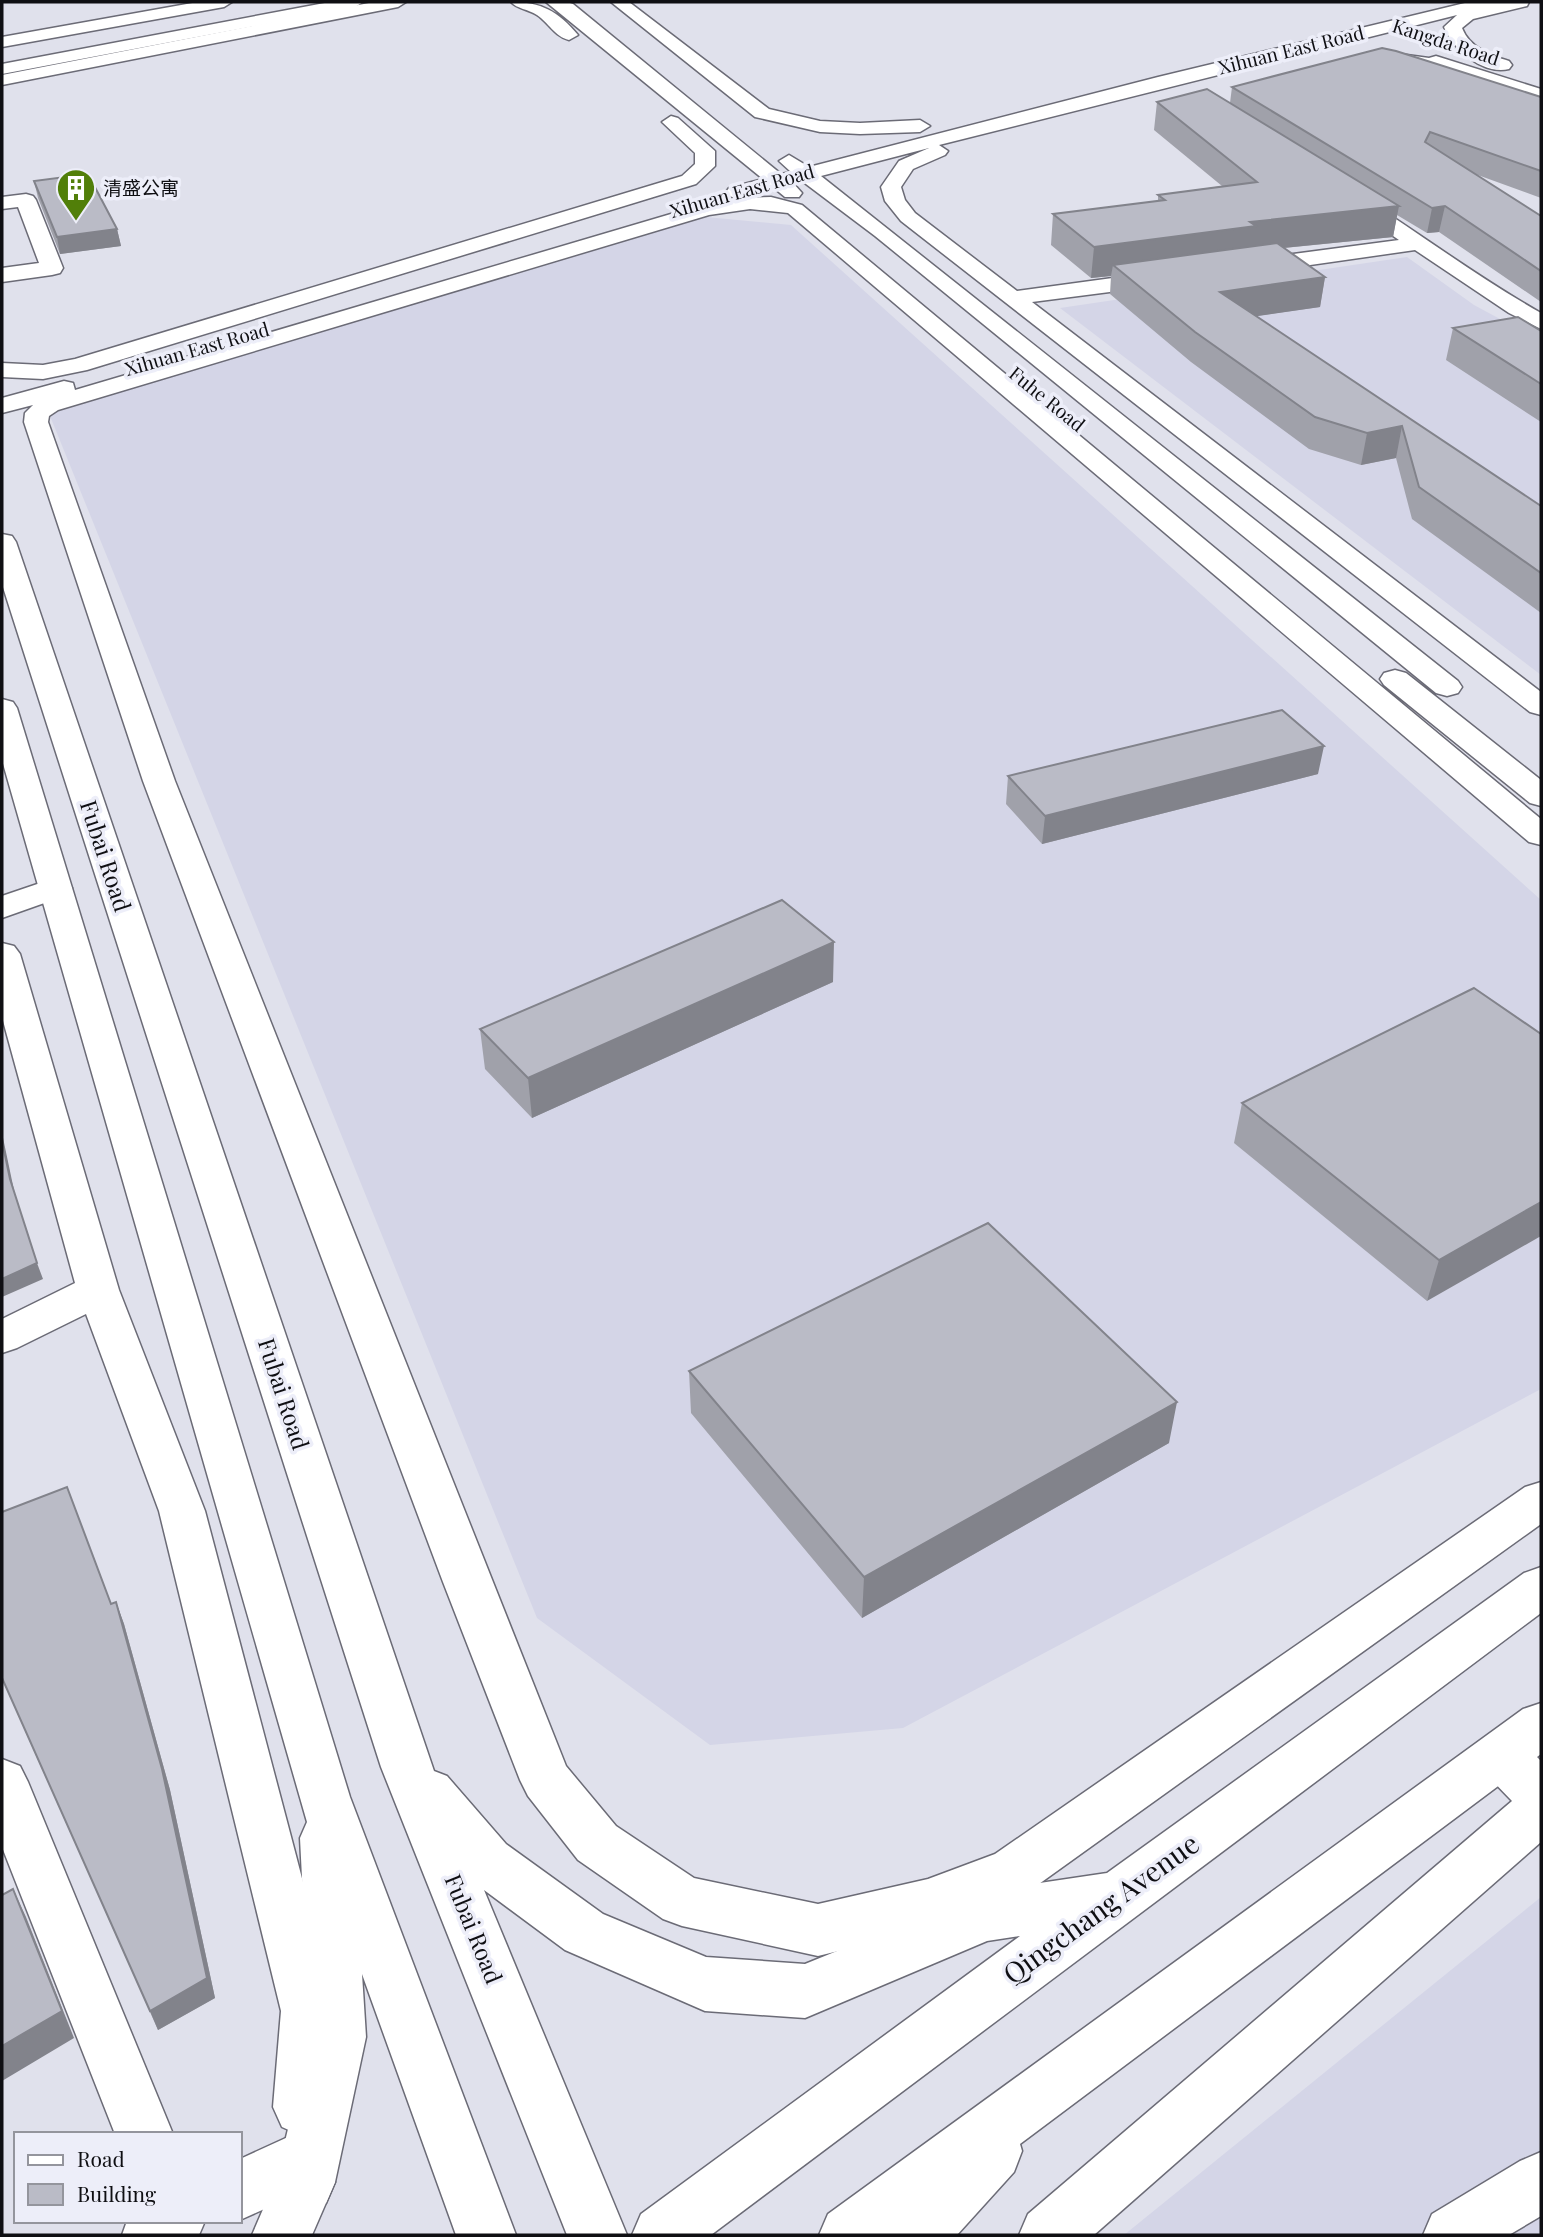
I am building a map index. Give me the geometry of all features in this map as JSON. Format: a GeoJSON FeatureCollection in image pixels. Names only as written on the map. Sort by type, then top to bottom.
{"type":"FeatureCollection","features":[{"type":"Feature","properties":{"kind":"street"},"geometry":{"type":"LineString","coordinates":[[2,43],[224,2]]}},
{"type":"Feature","properties":{"kind":"street"},"geometry":{"type":"LineString","coordinates":[[2,52],[282,2]]}},
{"type":"Feature","properties":{"kind":"street"},"geometry":{"type":"LineString","coordinates":[[2,71],[355,2]]}},
{"type":"Feature","properties":{"kind":"street"},"geometry":{"type":"LineString","coordinates":[[2,80],[398,2]]}},
{"type":"Feature","properties":{"kind":"street"},"geometry":{"type":"LineString","coordinates":[[519,2],[542,11],[613,72]]}},
{"type":"Feature","properties":{"kind":"street","name":"Fuhe Road"},"geometry":{"type":"LineString","coordinates":[[554,2],[567,8],[784,172],[1293,597]]}},
{"type":"Feature","properties":{"kind":"street","name":"Fuhe Road"},"geometry":{"type":"LineString","coordinates":[[594,2],[767,142],[784,172],[881,232],[1466,702]]}},
{"type":"Feature","properties":{"kind":"street"},"geometry":{"type":"LineString","coordinates":[[619,2],[762,113],[791,122],[839,129],[925,125],[1242,43]]}},
{"type":"Feature","properties":{"kind":"street","name":"Xihuan East Road"},"geometry":{"type":"LineString","coordinates":[[2,406],[784,172],[1179,88],[1237,64],[1355,30],[1401,10],[1444,2]]}},
{"type":"Feature","properties":{"kind":"street","name":"Xihuan East Road"},"geometry":{"type":"LineString","coordinates":[[2,396],[964,122],[1355,30],[1489,2]]}},
{"type":"Feature","properties":{"kind":"street"},"geometry":{"type":"LineString","coordinates":[[1521,2],[1466,15],[1453,27],[1457,42],[1469,51],[1489,61],[1541,78]]}},
{"type":"Feature","properties":{"kind":"street"},"geometry":{"type":"LineString","coordinates":[[1464,65],[1446,46],[1441,27],[1451,15],[1466,8]]}},
{"type":"Feature","properties":{"kind":"street","name":"Kangda Road"},"geometry":{"type":"LineString","coordinates":[[1355,30],[1464,65],[1541,85]]}},
{"type":"Feature","properties":{"kind":"street"},"geometry":{"type":"LineString","coordinates":[[1237,64],[1279,58],[1339,58],[1284,62],[935,152],[906,165],[898,173],[891,187],[895,201],[908,216],[1541,706]]}},
{"type":"Feature","properties":{"kind":"street"},"geometry":{"type":"LineString","coordinates":[[1464,65],[1370,59],[1434,70],[1541,103]]}},
{"type":"Feature","properties":{"kind":"street","name":"Kangda Road"},"geometry":{"type":"LineString","coordinates":[[1464,65],[1541,96]]}},
{"type":"Feature","properties":{"kind":"street"},"geometry":{"type":"LineString","coordinates":[[2,370],[43,372],[79,365],[689,180],[705,166],[705,151],[654,107]]}},
{"type":"Feature","properties":{"kind":"street"},"geometry":{"type":"LineString","coordinates":[[742,121],[867,135],[913,132],[964,122]]}},
{"type":"Feature","properties":{"kind":"street"},"geometry":{"type":"LineString","coordinates":[[881,232],[879,194],[888,173],[900,158],[946,137]]}},
{"type":"Feature","properties":{"kind":"street"},"geometry":{"type":"LineString","coordinates":[[1330,184],[1422,243],[1503,301],[1541,322]]}},
{"type":"Feature","properties":{"kind":"street"},"geometry":{"type":"LineString","coordinates":[[2,275],[52,268],[26,200],[2,203],[10,226]]}},
{"type":"Feature","properties":{"kind":"street"},"geometry":{"type":"LineString","coordinates":[[1541,835],[794,209],[773,202],[741,202],[705,210],[49,405],[37,413],[36,422],[159,781],[461,1570],[546,1780],[597,1843],[682,1901],[818,1930],[928,1904],[1013,1872],[1541,1500]]}},
{"type":"Feature","properties":{"kind":"street"},"geometry":{"type":"LineString","coordinates":[[1231,269],[1422,243]]}},
{"type":"Feature","properties":{"kind":"street"},"geometry":{"type":"LineString","coordinates":[[18,249],[26,272]]}},
{"type":"Feature","properties":{"kind":"street"},"geometry":{"type":"LineString","coordinates":[[1013,298],[1190,274]]}},
{"type":"Feature","properties":{"kind":"street","name":"Fubai Road"},"geometry":{"type":"LineString","coordinates":[[2,542],[407,1767],[597,2235]]}},
{"type":"Feature","properties":{"kind":"street"},"geometry":{"type":"LineString","coordinates":[[1380,666],[1541,796]]}},
{"type":"Feature","properties":{"kind":"street"},"geometry":{"type":"LineString","coordinates":[[2,708],[324,1797],[486,2235]]}},
{"type":"Feature","properties":{"kind":"street"},"geometry":{"type":"LineString","coordinates":[[2,908],[55,888]]}},
{"type":"Feature","properties":{"kind":"street"},"geometry":{"type":"LineString","coordinates":[[2,954],[98,1290],[183,1511],[309,2011],[300,2133],[278,2180],[282,2235]]}},
{"type":"Feature","properties":{"kind":"street"},"geometry":{"type":"LineString","coordinates":[[2,1337],[98,1290]]}},
{"type":"Feature","properties":{"kind":"street","name":"Qingchang Avenue"},"geometry":{"type":"LineString","coordinates":[[662,2235],[1118,1896],[1541,1587]]}},
{"type":"Feature","properties":{"kind":"street"},"geometry":{"type":"LineString","coordinates":[[849,2235],[1047,2092],[1521,1740],[1541,1796]]}},
{"type":"Feature","properties":{"kind":"street"},"geometry":{"type":"LineString","coordinates":[[407,1767],[487,1861],[519,1885],[584,1931],[705,1984],[805,1990],[985,1916],[1118,1896]]}},
{"type":"Feature","properties":{"kind":"street"},"geometry":{"type":"LineString","coordinates":[[2,1782],[143,2132]]}},
{"type":"Feature","properties":{"kind":"street"},"geometry":{"type":"LineString","coordinates":[[263,2235],[278,2180],[338,2037],[324,1797]]}},
{"type":"Feature","properties":{"kind":"street"},"geometry":{"type":"LineString","coordinates":[[1049,2235],[1541,1809]]}},
{"type":"Feature","properties":{"kind":"street"},"geometry":{"type":"LineString","coordinates":[[917,2235],[1047,2092]]}},
{"type":"Feature","properties":{"kind":"street"},"geometry":{"type":"LineString","coordinates":[[1452,2235],[1541,2182]]}},
{"type":"Feature","properties":{"kind":"street"},"geometry":{"type":"LineString","coordinates":[[152,2235],[172,2223]]}},
{"type":"Feature","properties":{"kind":"shaded area"},"geometry":{"type":"Polygon","coordinates":[[[706,217],[791,225],[1541,900],[1541,1389],[903,1728],[710,1745],[537,1618],[48,411],[706,217]]]}},
{"type":"Feature","properties":{"kind":"shaded area"},"geometry":{"type":"Polygon","coordinates":[[[1407,257],[1474,305],[1541,341],[1541,675],[1060,308],[1407,257]]]}},
{"type":"Feature","properties":{"kind":"shaded area"},"geometry":{"type":"Polygon","coordinates":[[[1541,1897],[1541,2235],[1124,2235],[1541,1897]]]}},
{"type":"Feature","properties":{"kind":"building"},"geometry":{"type":"Polygon","coordinates":[[[1382,48],[1541,97],[1541,171],[1430,132],[1425,142],[1541,216],[1541,271],[1445,206],[1432,208],[1232,87],[1382,48]]]}},
{"type":"Feature","properties":{"kind":"building"},"geometry":{"type":"Polygon","coordinates":[[[1207,89],[1399,206],[1250,222],[1256,226],[1094,247],[1053,214],[1165,200],[1158,195],[1257,182],[1157,102],[1207,89]]]}},
{"type":"Feature","properties":{"kind":"building","name":"清盛公寓"},"geometry":{"type":"Polygon","coordinates":[[[88,174],[117,229],[57,237],[34,181],[88,174]]]}},
{"type":"Feature","properties":{"kind":"building"},"geometry":{"type":"Polygon","coordinates":[[[1277,243],[1325,277],[1220,292],[1541,506],[1541,573],[1419,487],[1402,426],[1367,433],[1315,417],[1195,332],[1113,265],[1277,243]]]}},
{"type":"Feature","properties":{"kind":"building"},"geometry":{"type":"Polygon","coordinates":[[[1518,317],[1541,331],[1541,384],[1453,328],[1518,317]]]}},
{"type":"Feature","properties":{"kind":"building"},"geometry":{"type":"Polygon","coordinates":[[[1282,710],[1324,746],[1045,816],[1008,776],[1282,710]]]}},
{"type":"Feature","properties":{"kind":"building"},"geometry":{"type":"Polygon","coordinates":[[[782,900],[834,942],[528,1078],[480,1029],[782,900]]]}},
{"type":"Feature","properties":{"kind":"building"},"geometry":{"type":"Polygon","coordinates":[[[1474,988],[1541,1034],[1541,1202],[1439,1260],[1242,1103],[1474,988]]]}},
{"type":"Feature","properties":{"kind":"building"},"geometry":{"type":"Polygon","coordinates":[[[2,1141],[10,1179],[37,1263],[2,1279],[2,1141]]]}},
{"type":"Feature","properties":{"kind":"building"},"geometry":{"type":"Polygon","coordinates":[[[988,1223],[1177,1402],[864,1577],[689,1371],[988,1223]]]}},
{"type":"Feature","properties":{"kind":"building"},"geometry":{"type":"Polygon","coordinates":[[[67,1487],[111,1604],[116,1602],[162,1769],[207,1978],[150,2011],[2,1678],[2,1512],[67,1487]]]}},
{"type":"Feature","properties":{"kind":"building"},"geometry":{"type":"Polygon","coordinates":[[[13,1889],[62,2011],[2,2046],[2,1895],[13,1889]]]}},
{"type":"Feature","properties":{"kind":"place","name":"清盛公寓"},"geometry":{"type":"Point","coordinates":[76,222]}}]}
